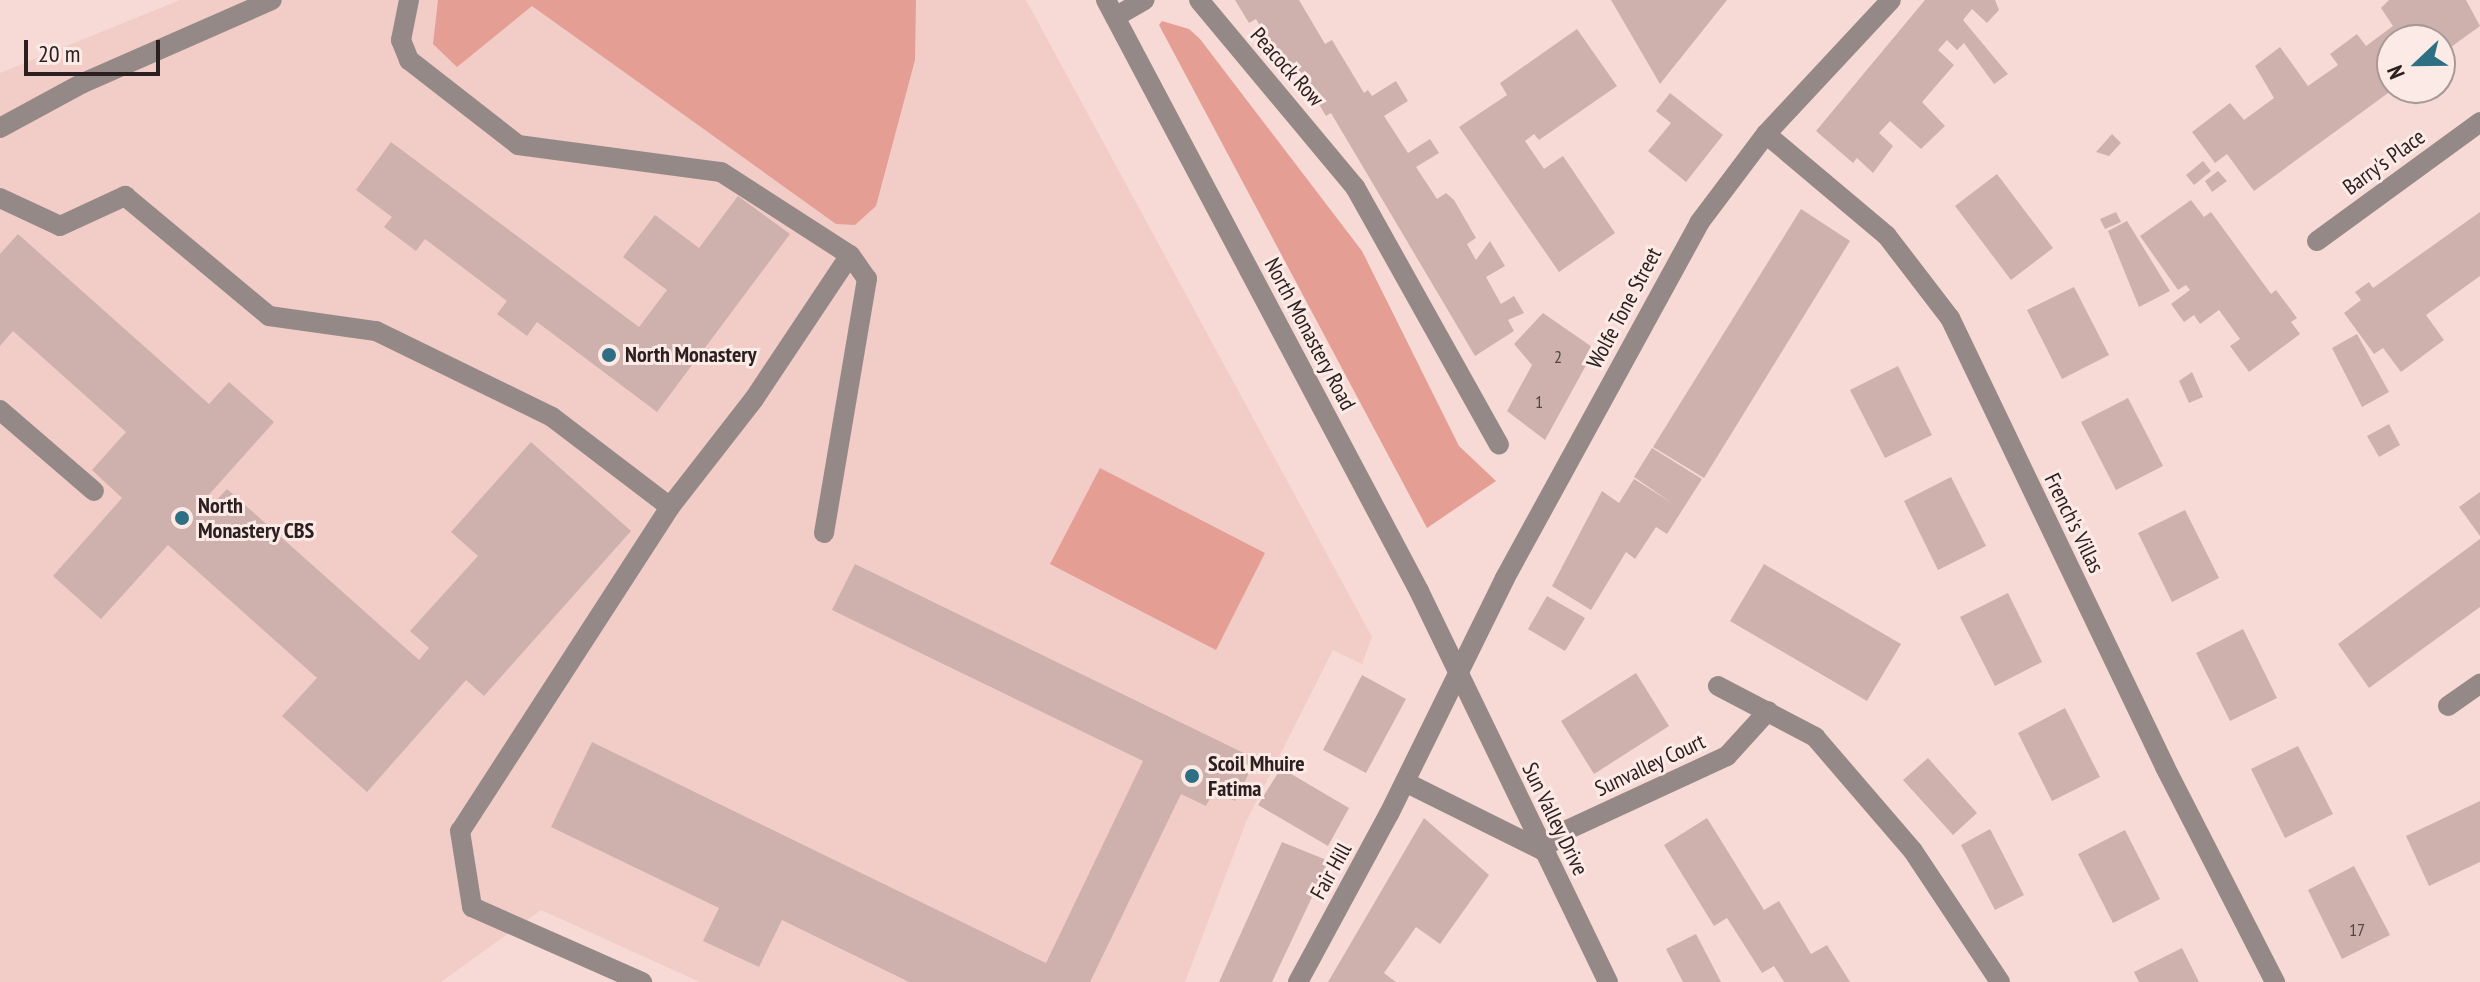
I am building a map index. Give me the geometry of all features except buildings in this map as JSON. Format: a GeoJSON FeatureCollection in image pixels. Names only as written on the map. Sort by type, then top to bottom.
{"type":"FeatureCollection","features":[{"type":"Feature","properties":{"kind":"street"},"geometry":{"type":"LineString","coordinates":[[0,128],[83,83],[272,0]]}},
{"type":"Feature","properties":{"kind":"street"},"geometry":{"type":"LineString","coordinates":[[409,0],[401,40],[409,60],[518,145],[721,172],[850,255],[867,279],[824,533]]}},
{"type":"Feature","properties":{"kind":"street","name":"North Monastery Road"},"geometry":{"type":"LineString","coordinates":[[1144,0],[1110,8],[1419,591],[1457,677]]}},
{"type":"Feature","properties":{"kind":"street","name":"Peacock Row"},"geometry":{"type":"LineString","coordinates":[[1199,0],[1310,128],[1389,242],[1499,445]]}},
{"type":"Feature","properties":{"kind":"street","name":"Wolfe Tone Street"},"geometry":{"type":"LineString","coordinates":[[1457,677],[1505,578],[1684,248],[1720,191],[1766,134],[1891,0]]}},
{"type":"Feature","properties":{"kind":"street","name":"Barry's Place"},"geometry":{"type":"LineString","coordinates":[[2317,241],[2480,122]]}},
{"type":"Feature","properties":{"kind":"street","name":"French's Villas"},"geometry":{"type":"LineString","coordinates":[[1766,134],[1887,236],[1950,318],[2165,767],[2275,982]]}},
{"type":"Feature","properties":{"kind":"street"},"geometry":{"type":"LineString","coordinates":[[0,198],[60,226],[125,196],[269,316],[376,331],[552,417],[670,507]]}},
{"type":"Feature","properties":{"kind":"street"},"geometry":{"type":"LineString","coordinates":[[642,982],[472,907],[460,831],[670,507],[754,399],[850,255]]}},
{"type":"Feature","properties":{"kind":"street"},"geometry":{"type":"LineString","coordinates":[[0,410],[94,491]]}},
{"type":"Feature","properties":{"kind":"street","name":"Fair Hill"},"geometry":{"type":"LineString","coordinates":[[1298,982],[1405,782],[1457,677]]}},
{"type":"Feature","properties":{"kind":"street","name":"Sun Valley Drive"},"geometry":{"type":"LineString","coordinates":[[1457,677],[1608,982]]}},
{"type":"Feature","properties":{"kind":"street"},"geometry":{"type":"LineString","coordinates":[[2448,706],[2480,684]]}},
{"type":"Feature","properties":{"kind":"street"},"geometry":{"type":"LineString","coordinates":[[1718,686],[1815,737],[1913,851],[2000,982]]}},
{"type":"Feature","properties":{"kind":"street","name":"Sunvalley Court"},"geometry":{"type":"LineString","coordinates":[[1542,850],[1567,830],[1727,756],[1768,711]]}},
{"type":"Feature","properties":{"kind":"street"},"geometry":{"type":"LineString","coordinates":[[1405,782],[1542,850]]}},
{"type":"Feature","properties":{"kind":"shaded area","name":"North Monastery"},"geometry":{"type":"Polygon","coordinates":[[[180,0],[1026,0],[1372,637],[1362,664],[1333,650],[1246,822],[1185,982],[700,982],[541,910],[441,982],[0,982],[0,73],[180,0]]]}},
{"type":"Feature","properties":{"kind":"shaded area"},"geometry":{"type":"Polygon","coordinates":[[[438,0],[916,0],[915,60],[876,206],[855,225],[836,224],[532,6],[457,67],[433,44],[438,0]]]}},
{"type":"Feature","properties":{"kind":"shaded area"},"geometry":{"type":"Polygon","coordinates":[[[1162,21],[1189,29],[1200,39],[1362,251],[1459,446],[1496,481],[1427,528],[1159,25],[1162,21]]]}},
{"type":"Feature","properties":{"kind":"shaded area"},"geometry":{"type":"Polygon","coordinates":[[[1100,468],[1265,553],[1216,650],[1050,564],[1100,468]]]}},
{"type":"Feature","properties":{"kind":"place","name":"North Monastery"},"geometry":{"type":"Point","coordinates":[609,355]}},
{"type":"Feature","properties":{"kind":"place","name":"North Monastery CBS"},"geometry":{"type":"Point","coordinates":[182,518]}},
{"type":"Feature","properties":{"kind":"place","name":"Scoil Mhuire Fatima"},"geometry":{"type":"Point","coordinates":[1192,776]}}]}
